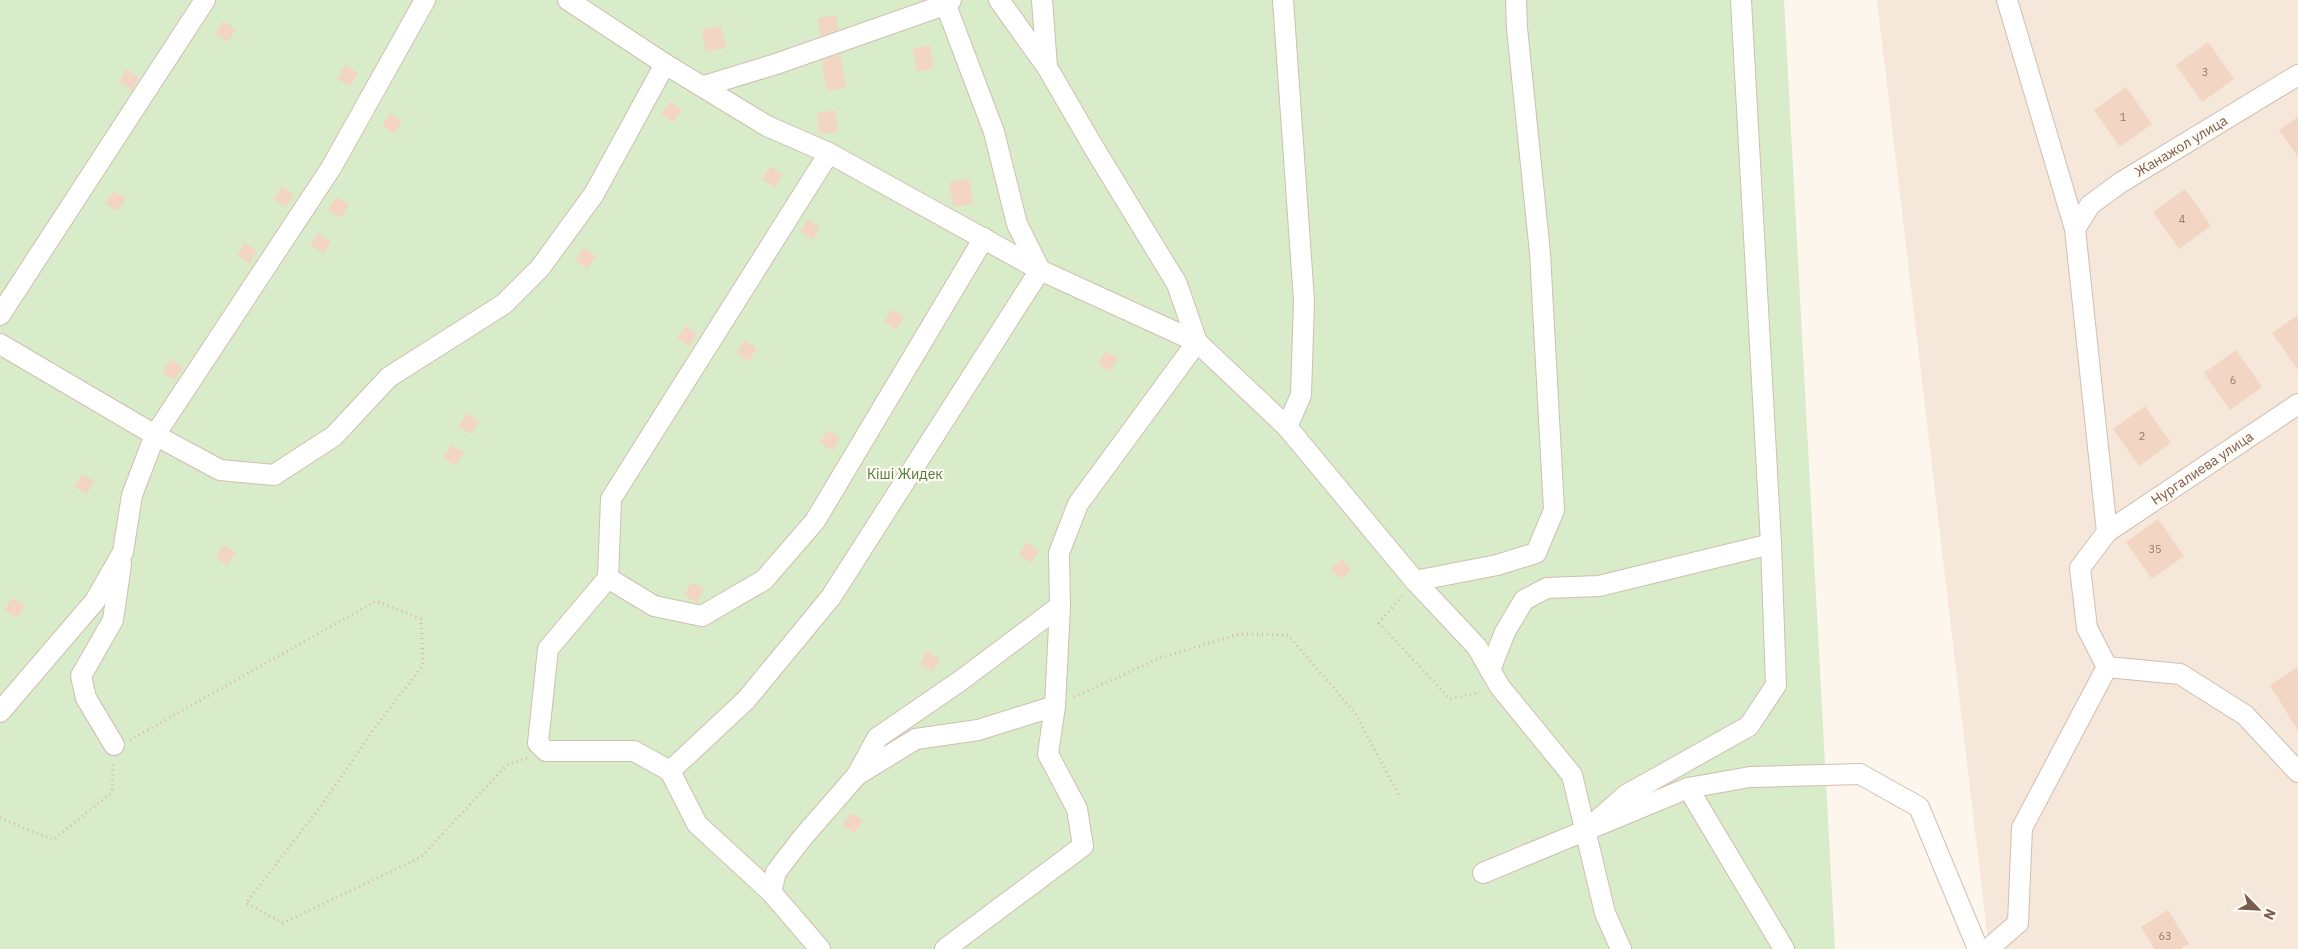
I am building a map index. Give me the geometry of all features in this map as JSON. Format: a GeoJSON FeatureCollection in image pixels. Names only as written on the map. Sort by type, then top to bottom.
{"type":"FeatureCollection","features":[{"type":"Feature","properties":{"kind":"street"},"geometry":{"type":"LineString","coordinates":[[0,315],[205,0]]}},
{"type":"Feature","properties":{"kind":"street"},"geometry":{"type":"LineString","coordinates":[[114,745],[86,698],[81,676],[113,620],[132,495],[155,435],[331,168],[425,0]]}},
{"type":"Feature","properties":{"kind":"street"},"geometry":{"type":"LineString","coordinates":[[568,0],[665,64],[767,126],[829,154],[1040,270],[1197,342],[1287,427],[1415,581],[1477,647],[1500,687],[1572,775],[1584,832],[1605,912],[1621,949]]}},
{"type":"Feature","properties":{"kind":"street"},"geometry":{"type":"LineString","coordinates":[[1000,0],[1047,67],[1177,284],[1197,342]]}},
{"type":"Feature","properties":{"kind":"street"},"geometry":{"type":"LineString","coordinates":[[1042,0],[1047,67]]}},
{"type":"Feature","properties":{"kind":"street"},"geometry":{"type":"LineString","coordinates":[[1284,0],[1304,301],[1301,395],[1287,427]]}},
{"type":"Feature","properties":{"kind":"street"},"geometry":{"type":"LineString","coordinates":[[1415,581],[1497,565],[1536,553],[1554,510],[1540,253],[1517,28],[1516,0]]}},
{"type":"Feature","properties":{"kind":"street"},"geometry":{"type":"LineString","coordinates":[[1584,832],[1626,795],[1749,726],[1776,685],[1771,544],[1741,0]]}},
{"type":"Feature","properties":{"kind":"street"},"geometry":{"type":"LineString","coordinates":[[2007,0],[2076,229],[2107,532]]}},
{"type":"Feature","properties":{"kind":"street"},"geometry":{"type":"LineString","coordinates":[[704,86],[776,64],[947,1],[994,132],[1017,224],[1040,270]]}},
{"type":"Feature","properties":{"kind":"street"},"geometry":{"type":"LineString","coordinates":[[0,344],[155,435],[220,470],[274,475],[334,436],[388,377],[504,304],[540,268],[594,194],[665,64]]}},
{"type":"Feature","properties":{"kind":"street","name":"Жанажол улица"},"geometry":{"type":"LineString","coordinates":[[2076,229],[2090,205],[2120,183],[2298,75]]}},
{"type":"Feature","properties":{"kind":"street"},"geometry":{"type":"LineString","coordinates":[[820,949],[771,892],[697,824],[670,771],[634,751],[546,751],[538,743],[548,649],[608,578],[611,499],[829,154]]}},
{"type":"Feature","properties":{"kind":"street"},"geometry":{"type":"LineString","coordinates":[[608,578],[654,606],[702,616],[764,580],[815,521],[984,238]]}},
{"type":"Feature","properties":{"kind":"street"},"geometry":{"type":"LineString","coordinates":[[670,771],[746,700],[832,597],[1040,270]]}},
{"type":"Feature","properties":{"kind":"street"},"geometry":{"type":"LineString","coordinates":[[945,949],[1083,846],[1077,809],[1048,754],[1055,706],[1060,606],[1059,553],[1078,504],[1197,342]]}},
{"type":"Feature","properties":{"kind":"street","name":"Нургалиева улица"},"geometry":{"type":"LineString","coordinates":[[2107,667],[2087,628],[2080,568],[2107,532],[2298,404]]}},
{"type":"Feature","properties":{"kind":"street"},"geometry":{"type":"LineString","coordinates":[[1490,670],[1505,632],[1524,600],[1547,588],[1599,586],[1771,544]]}},
{"type":"Feature","properties":{"kind":"street"},"geometry":{"type":"LineString","coordinates":[[0,712],[95,602],[123,552]]}},
{"type":"Feature","properties":{"kind":"street"},"geometry":{"type":"LineString","coordinates":[[771,892],[776,872],[803,837],[857,775],[877,738],[960,681],[1060,606]]}},
{"type":"Feature","properties":{"kind":"street"},"geometry":{"type":"LineString","coordinates":[[1988,949],[2018,923],[2022,828],[2107,667],[2180,674],[2245,715],[2298,772]]}},
{"type":"Feature","properties":{"kind":"street"},"geometry":{"type":"LineString","coordinates":[[857,775],[916,739],[978,730],[1055,706]]}},
{"type":"Feature","properties":{"kind":"street"},"geometry":{"type":"LineString","coordinates":[[1483,873],[1688,788],[1750,777],[1860,774],[1919,807],[1978,949]]}},
{"type":"Feature","properties":{"kind":"street"},"geometry":{"type":"LineString","coordinates":[[1688,788],[1784,949]]}},
{"type":"Feature","properties":{"kind":"path"},"geometry":{"type":"LineString","coordinates":[[1415,581],[1379,623],[1450,699],[1500,687]]}},
{"type":"Feature","properties":{"kind":"path"},"geometry":{"type":"LineString","coordinates":[[0,818],[53,840],[112,792],[114,745],[134,739],[376,601],[421,619],[423,665],[374,729],[321,806],[246,903],[283,923],[421,857],[508,765],[546,751]]}},
{"type":"Feature","properties":{"kind":"path"},"geometry":{"type":"LineString","coordinates":[[1055,706],[1160,658],[1239,634],[1288,635],[1354,713],[1399,795]]}},
{"type":"Feature","properties":{"kind":"shaded area"},"geometry":{"type":"Polygon","coordinates":[[[1877,0],[2298,0],[2298,949],[1989,949],[1877,0]]]}},
{"type":"Feature","properties":{"kind":"green space","name":"Кіші Жидек"},"geometry":{"type":"Polygon","coordinates":[[[0,0],[1784,0],[1835,949],[0,949],[0,0]]]}},
{"type":"Feature","properties":{"kind":"building"},"geometry":{"type":"Polygon","coordinates":[[[836,15],[838,30],[820,36],[818,18],[836,15]]]}},
{"type":"Feature","properties":{"kind":"building"},"geometry":{"type":"Polygon","coordinates":[[[223,21],[236,29],[228,42],[215,35],[223,21]]]}},
{"type":"Feature","properties":{"kind":"building"},"geometry":{"type":"Polygon","coordinates":[[[721,26],[726,48],[706,52],[702,30],[721,26]]]}},
{"type":"Feature","properties":{"kind":"building"},"geometry":{"type":"Polygon","coordinates":[[[2208,42],[2234,79],[2202,102],[2176,65],[2208,42]]]}},
{"type":"Feature","properties":{"kind":"building"},"geometry":{"type":"Polygon","coordinates":[[[930,45],[934,69],[917,71],[913,48],[930,45]]]}},
{"type":"Feature","properties":{"kind":"building"},"geometry":{"type":"Polygon","coordinates":[[[840,54],[846,87],[827,91],[822,66],[824,65],[823,60],[840,54]]]}},
{"type":"Feature","properties":{"kind":"building"},"geometry":{"type":"Polygon","coordinates":[[[345,65],[358,73],[350,86],[337,79],[345,65]]]}},
{"type":"Feature","properties":{"kind":"building"},"geometry":{"type":"Polygon","coordinates":[[[126,69],[139,77],[132,90],[119,83],[126,69]]]}},
{"type":"Feature","properties":{"kind":"building"},"geometry":{"type":"Polygon","coordinates":[[[2126,87],[2152,124],[2120,147],[2094,110],[2126,87]]]}},
{"type":"Feature","properties":{"kind":"building"},"geometry":{"type":"Polygon","coordinates":[[[669,102],[682,109],[674,122],[661,115],[669,102]]]}},
{"type":"Feature","properties":{"kind":"building"},"geometry":{"type":"Polygon","coordinates":[[[835,110],[838,132],[819,134],[817,113],[835,110]]]}},
{"type":"Feature","properties":{"kind":"building"},"geometry":{"type":"Polygon","coordinates":[[[390,113],[402,121],[395,134],[382,126],[390,113]]]}},
{"type":"Feature","properties":{"kind":"building"},"geometry":{"type":"Polygon","coordinates":[[[2298,117],[2298,157],[2279,130],[2298,117]]]}},
{"type":"Feature","properties":{"kind":"building"},"geometry":{"type":"Polygon","coordinates":[[[770,167],[783,174],[775,188],[762,180],[770,167]]]}},
{"type":"Feature","properties":{"kind":"building"},"geometry":{"type":"Polygon","coordinates":[[[969,179],[973,204],[953,207],[949,182],[969,179]]]}},
{"type":"Feature","properties":{"kind":"building"},"geometry":{"type":"Polygon","coordinates":[[[281,186],[294,194],[286,207],[274,200],[281,186]]]}},
{"type":"Feature","properties":{"kind":"building"},"geometry":{"type":"Polygon","coordinates":[[[2185,189],[2211,226],[2179,249],[2153,212],[2185,189]]]}},
{"type":"Feature","properties":{"kind":"building"},"geometry":{"type":"Polygon","coordinates":[[[113,191],[126,198],[118,211],[105,204],[113,191]]]}},
{"type":"Feature","properties":{"kind":"building"},"geometry":{"type":"Polygon","coordinates":[[[336,197],[349,204],[341,218],[328,210],[336,197]]]}},
{"type":"Feature","properties":{"kind":"building"},"geometry":{"type":"Polygon","coordinates":[[[808,219],[820,227],[813,240],[800,232],[808,219]]]}},
{"type":"Feature","properties":{"kind":"building"},"geometry":{"type":"Polygon","coordinates":[[[318,233],[331,241],[324,254],[311,246],[318,233]]]}},
{"type":"Feature","properties":{"kind":"building"},"geometry":{"type":"Polygon","coordinates":[[[244,243],[257,250],[250,263],[237,256],[244,243]]]}},
{"type":"Feature","properties":{"kind":"building"},"geometry":{"type":"Polygon","coordinates":[[[583,248],[596,256],[588,269],[575,261],[583,248]]]}},
{"type":"Feature","properties":{"kind":"building"},"geometry":{"type":"Polygon","coordinates":[[[891,309],[904,317],[896,330],[884,322],[891,309]]]}},
{"type":"Feature","properties":{"kind":"building"},"geometry":{"type":"Polygon","coordinates":[[[2298,315],[2298,370],[2272,333],[2298,315]]]}},
{"type":"Feature","properties":{"kind":"building"},"geometry":{"type":"Polygon","coordinates":[[[684,326],[697,333],[690,346],[677,339],[684,326]]]}},
{"type":"Feature","properties":{"kind":"building"},"geometry":{"type":"Polygon","coordinates":[[[744,340],[757,348],[749,361],[736,354],[744,340]]]}},
{"type":"Feature","properties":{"kind":"building"},"geometry":{"type":"Polygon","coordinates":[[[2236,350],[2262,387],[2230,410],[2204,373],[2236,350]]]}},
{"type":"Feature","properties":{"kind":"building"},"geometry":{"type":"Polygon","coordinates":[[[1105,351],[1118,358],[1110,372],[1098,364],[1105,351]]]}},
{"type":"Feature","properties":{"kind":"building"},"geometry":{"type":"Polygon","coordinates":[[[170,359],[183,367],[175,380],[162,373],[170,359]]]}},
{"type":"Feature","properties":{"kind":"building"},"geometry":{"type":"Polygon","coordinates":[[[2145,406],[2171,443],[2139,466],[2113,429],[2145,406]]]}},
{"type":"Feature","properties":{"kind":"building"},"geometry":{"type":"Polygon","coordinates":[[[466,413],[479,421],[471,434],[458,427],[466,413]]]}},
{"type":"Feature","properties":{"kind":"building"},"geometry":{"type":"Polygon","coordinates":[[[828,430],[840,438],[833,451],[820,443],[828,430]]]}},
{"type":"Feature","properties":{"kind":"building"},"geometry":{"type":"Polygon","coordinates":[[[451,445],[464,452],[456,466],[443,458],[451,445]]]}},
{"type":"Feature","properties":{"kind":"building"},"geometry":{"type":"Polygon","coordinates":[[[82,474],[95,481],[87,494],[74,487],[82,474]]]}},
{"type":"Feature","properties":{"kind":"building"},"geometry":{"type":"Polygon","coordinates":[[[2158,519],[2184,556],[2152,579],[2126,542],[2158,519]]]}},
{"type":"Feature","properties":{"kind":"building"},"geometry":{"type":"Polygon","coordinates":[[[1026,542],[1039,550],[1032,563],[1019,556],[1026,542]]]}},
{"type":"Feature","properties":{"kind":"building"},"geometry":{"type":"Polygon","coordinates":[[[223,545],[236,552],[228,565],[216,558],[223,545]]]}},
{"type":"Feature","properties":{"kind":"building"},"geometry":{"type":"Polygon","coordinates":[[[1342,559],[1351,570],[1341,580],[1331,569],[1342,559]]]}},
{"type":"Feature","properties":{"kind":"building"},"geometry":{"type":"Polygon","coordinates":[[[692,582],[704,589],[697,603],[684,595],[692,582]]]}},
{"type":"Feature","properties":{"kind":"building"},"geometry":{"type":"Polygon","coordinates":[[[12,598],[25,605],[17,618],[4,611],[12,598]]]}},
{"type":"Feature","properties":{"kind":"building"},"geometry":{"type":"Polygon","coordinates":[[[927,651],[940,659],[933,672],[920,664],[927,651]]]}},
{"type":"Feature","properties":{"kind":"building"},"geometry":{"type":"Polygon","coordinates":[[[2298,667],[2298,731],[2270,685],[2298,667]]]}},
{"type":"Feature","properties":{"kind":"building"},"geometry":{"type":"Polygon","coordinates":[[[850,813],[863,820],[855,833],[842,826],[850,813]]]}},
{"type":"Feature","properties":{"kind":"building"},"geometry":{"type":"Polygon","coordinates":[[[2168,910],[2189,944],[2180,949],[2154,949],[2141,927],[2168,910]]]}}]}
